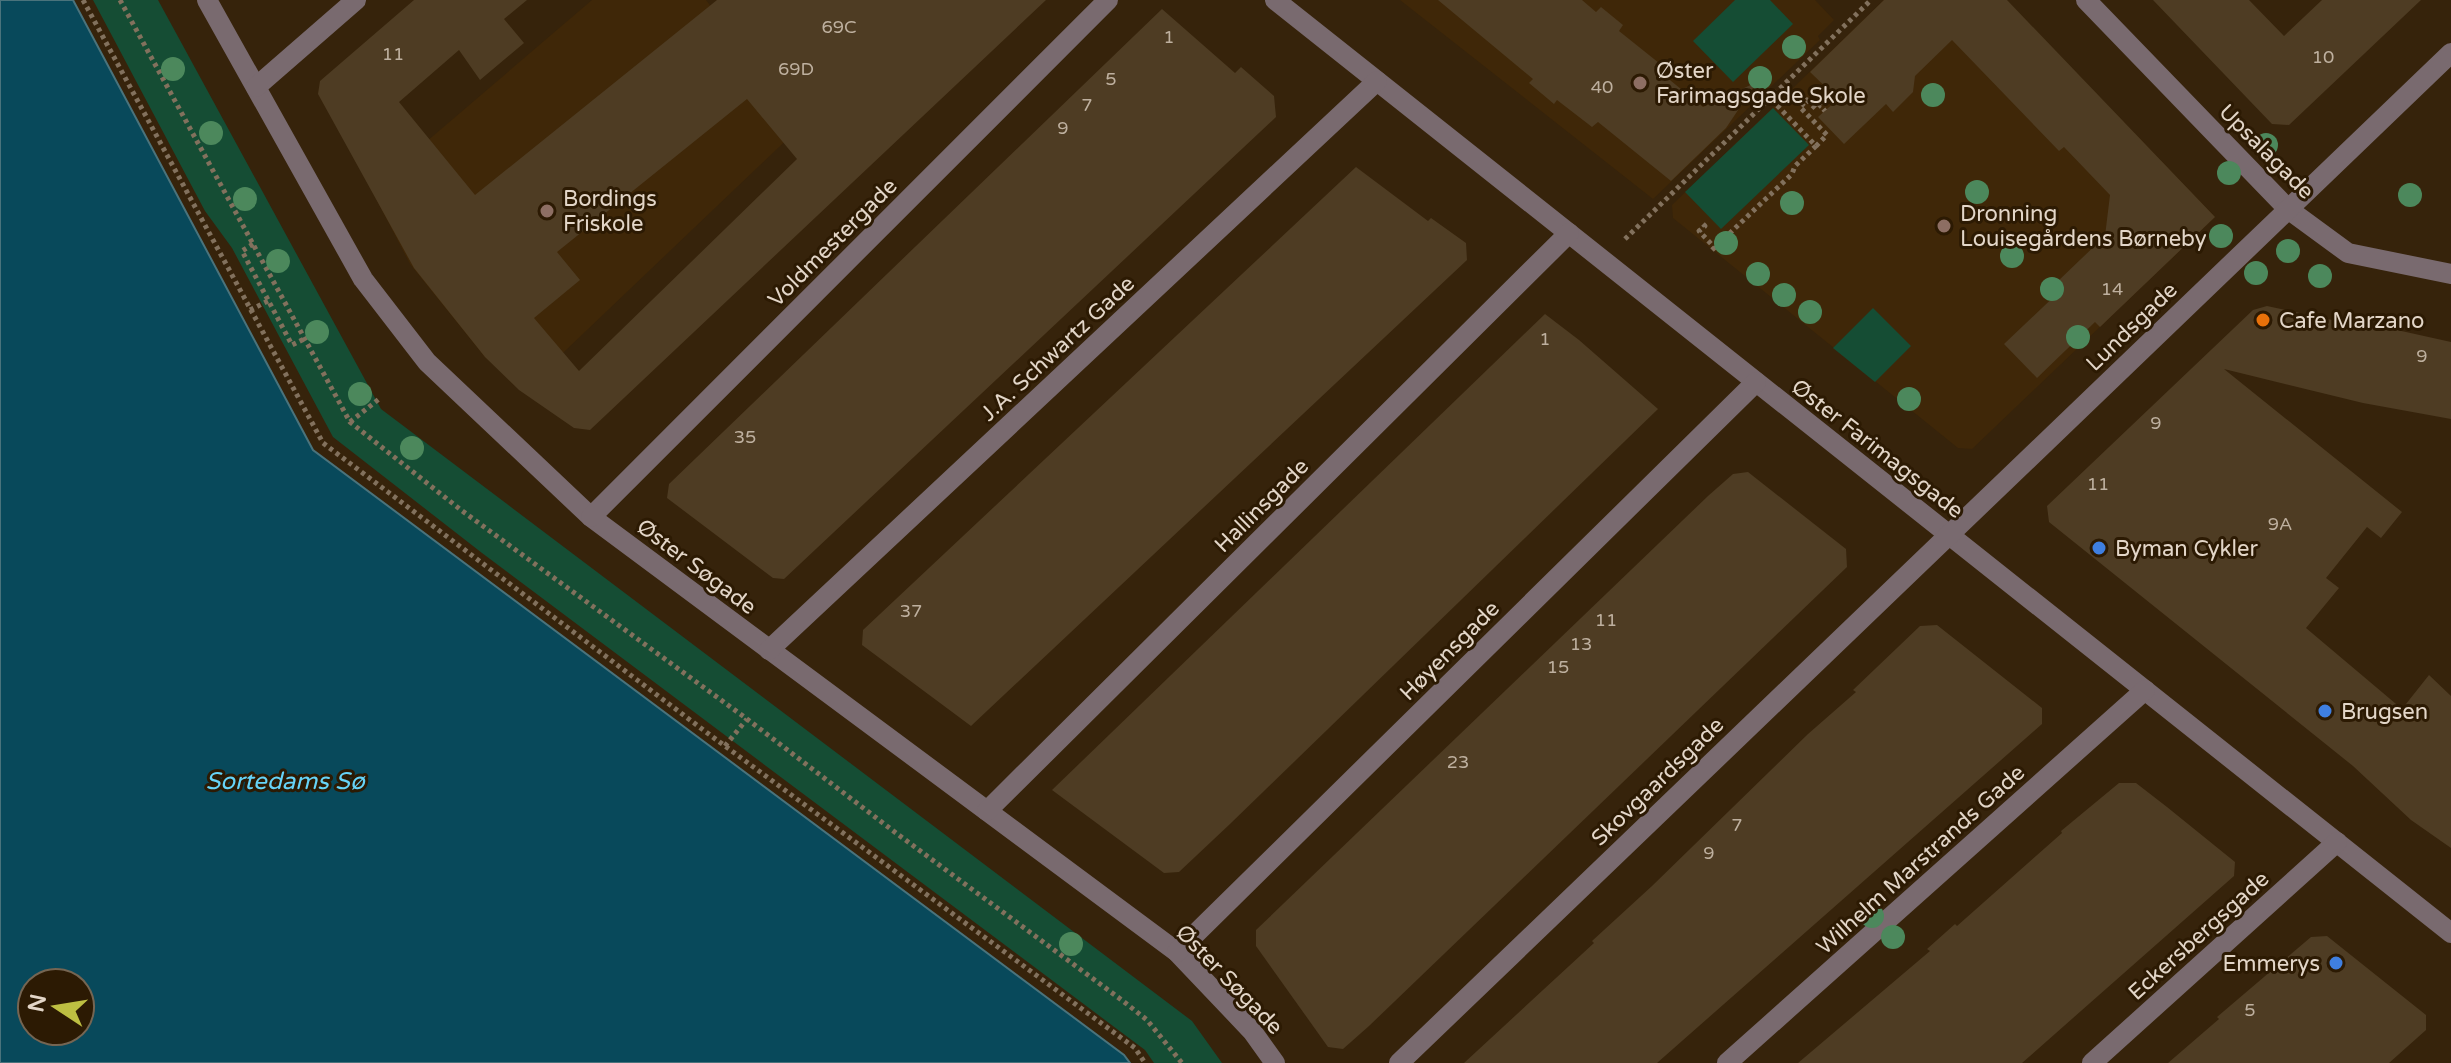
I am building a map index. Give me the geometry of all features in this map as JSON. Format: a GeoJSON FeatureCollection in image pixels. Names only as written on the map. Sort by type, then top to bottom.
{"type":"FeatureCollection","features":[{"type":"Feature","properties":{"kind":"street","name":"Øster Søgade"},"geometry":{"type":"LineString","coordinates":[[207,0],[363,279],[427,362],[591,517],[1177,952],[1252,1031],[1275,1063]]}},
{"type":"Feature","properties":{"kind":"street"},"geometry":{"type":"LineString","coordinates":[[256,87],[356,0]]}},
{"type":"Feature","properties":{"kind":"street","name":"Voldmestergade"},"geometry":{"type":"LineString","coordinates":[[591,517],[1108,0]]}},
{"type":"Feature","properties":{"kind":"street","name":"Øster Farimagsgade"},"geometry":{"type":"LineString","coordinates":[[1275,0],[2451,933]]}},
{"type":"Feature","properties":{"kind":"street","name":"Upsalagade"},"geometry":{"type":"LineString","coordinates":[[2086,0],[2288,209],[2348,253],[2451,274]]}},
{"type":"Feature","properties":{"kind":"street","name":"Lundsgade"},"geometry":{"type":"LineString","coordinates":[[1949,535],[2451,53]]}},
{"type":"Feature","properties":{"kind":"street","name":"J.A. Schwartz Gade"},"geometry":{"type":"LineString","coordinates":[[769,650],[1377,81]]}},
{"type":"Feature","properties":{"kind":"street","name":"Hallinsgade"},"geometry":{"type":"LineString","coordinates":[[987,811],[1569,233]]}},
{"type":"Feature","properties":{"kind":"street","name":"Høyensgade"},"geometry":{"type":"LineString","coordinates":[[1177,952],[1756,382]]}},
{"type":"Feature","properties":{"kind":"street","name":"Skovgaardsgade"},"geometry":{"type":"LineString","coordinates":[[1399,1063],[1949,535]]}},
{"type":"Feature","properties":{"kind":"street","name":"Wilhelm Marstrands Gade"},"geometry":{"type":"LineString","coordinates":[[1727,1063],[2145,690]]}},
{"type":"Feature","properties":{"kind":"street","name":"Eckersbergsgade"},"geometry":{"type":"LineString","coordinates":[[2092,1063],[2337,842]]}},
{"type":"Feature","properties":{"kind":"path"},"geometry":{"type":"LineString","coordinates":[[83,0],[323,443],[725,746],[1135,1048],[1145,1063]]}},
{"type":"Feature","properties":{"kind":"path"},"geometry":{"type":"LineString","coordinates":[[120,0],[350,422],[461,510],[747,719],[1123,1001],[1147,1020],[1182,1063]]}},
{"type":"Feature","properties":{"kind":"path"},"geometry":{"type":"LineString","coordinates":[[1604,261],[1871,0]]}},
{"type":"Feature","properties":{"kind":"path"},"geometry":{"type":"LineString","coordinates":[[1770,98],[1816,146]]}},
{"type":"Feature","properties":{"kind":"path"},"geometry":{"type":"LineString","coordinates":[[1703,224],[1705,226],[1699,231],[1714,249],[1792,174],[1795,166],[1827,135],[1800,107],[1807,100],[1816,109],[1820,105],[1825,111]]}},
{"type":"Feature","properties":{"kind":"path"},"geometry":{"type":"LineString","coordinates":[[1759,108],[1765,115]]}},
{"type":"Feature","properties":{"kind":"path"},"geometry":{"type":"LineString","coordinates":[[253,244],[242,251],[292,345],[306,338]]}},
{"type":"Feature","properties":{"kind":"path"},"geometry":{"type":"LineString","coordinates":[[250,310],[268,301]]}},
{"type":"Feature","properties":{"kind":"path"},"geometry":{"type":"LineString","coordinates":[[350,422],[379,399]]}},
{"type":"Feature","properties":{"kind":"path"},"geometry":{"type":"LineString","coordinates":[[725,746],[747,719]]}},
{"type":"Feature","properties":{"kind":"shaded area","name":"Bordings Friskole"},"geometry":{"type":"Polygon","coordinates":[[[592,0],[706,0],[800,127],[523,391],[485,357],[410,264],[371,189],[592,0]]]}},
{"type":"Feature","properties":{"kind":"shaded area","name":"Øster Farimagsgade Skole"},"geometry":{"type":"Polygon","coordinates":[[[1400,0],[1815,0],[1834,20],[1818,36],[1820,40],[1653,199],[1400,0]]]}},
{"type":"Feature","properties":{"kind":"shaded area","name":"Dronning Louisegårdens Børneby"},"geometry":{"type":"Polygon","coordinates":[[[1884,0],[2006,0],[2215,217],[1972,449],[1958,448],[1673,218],[1672,205],[1884,0]]]}},
{"type":"Feature","properties":{"kind":"green space"},"geometry":{"type":"Polygon","coordinates":[[[93,0],[158,0],[381,409],[1192,1021],[1222,1063],[1154,1063],[1145,1050],[482,553],[333,437],[232,248],[205,211],[93,0]]]}},
{"type":"Feature","properties":{"kind":"green space"},"geometry":{"type":"Polygon","coordinates":[[[1735,0],[1770,0],[1793,24],[1733,82],[1693,41],[1735,0]]]}},
{"type":"Feature","properties":{"kind":"green space"},"geometry":{"type":"Polygon","coordinates":[[[1773,108],[1809,145],[1721,229],[1685,192],[1773,108]]]}},
{"type":"Feature","properties":{"kind":"green space"},"geometry":{"type":"Polygon","coordinates":[[[1873,308],[1911,346],[1875,382],[1833,348],[1873,308]]]}},
{"type":"Feature","properties":{"kind":"water","name":"Sortedams Sø"},"geometry":{"type":"Polygon","coordinates":[[[0,0],[73,0],[313,450],[1124,1055],[1130,1063],[0,1063],[0,0]]]}},
{"type":"Feature","properties":{"kind":"building"},"geometry":{"type":"Polygon","coordinates":[[[414,0],[527,0],[504,19],[524,43],[480,80],[459,50],[399,102],[475,195],[717,0],[1046,0],[590,430],[574,428],[519,390],[485,357],[414,268],[318,94],[320,81],[414,0]],[[747,99],[557,252],[580,280],[534,318],[579,371],[797,159],[747,99]]]}},
{"type":"Feature","properties":{"kind":"building"},"geometry":{"type":"Polygon","coordinates":[[[1438,0],[1582,0],[1596,12],[1601,7],[1623,25],[1619,31],[1659,63],[1654,67],[1703,107],[1757,82],[1726,128],[1671,181],[1598,122],[1592,127],[1557,100],[1554,104],[1529,83],[1533,79],[1438,0]]]}},
{"type":"Feature","properties":{"kind":"building"},"geometry":{"type":"Polygon","coordinates":[[[1884,0],[2007,0],[2215,217],[2100,327],[2095,322],[2037,378],[2004,344],[2063,288],[2057,282],[2105,236],[2110,195],[2064,147],[2059,151],[1952,40],[1915,76],[1913,92],[1893,112],[1886,104],[1844,144],[1818,117],[1838,99],[1810,72],[1884,0]]]}},
{"type":"Feature","properties":{"kind":"building"},"geometry":{"type":"Polygon","coordinates":[[[2153,0],[2249,0],[2284,36],[2322,0],[2421,0],[2289,125],[2272,124],[2153,0]]]}},
{"type":"Feature","properties":{"kind":"building"},"geometry":{"type":"Polygon","coordinates":[[[1162,9],[1235,73],[1241,67],[1274,96],[1276,117],[784,579],[773,578],[667,498],[669,484],[1162,9]]]}},
{"type":"Feature","properties":{"kind":"building"},"geometry":{"type":"Polygon","coordinates":[[[1356,167],[1428,221],[1431,218],[1466,243],[1467,260],[971,726],[862,645],[863,630],[1356,167]]]}},
{"type":"Feature","properties":{"kind":"building"},"geometry":{"type":"Polygon","coordinates":[[[2267,306],[2451,342],[2451,419],[2363,403],[2224,369],[2402,512],[2381,538],[2367,527],[2326,578],[2339,588],[2306,628],[2402,709],[2429,675],[2451,696],[2451,848],[2411,820],[2353,766],[2049,522],[2047,506],[2253,310],[2267,306]]]}},
{"type":"Feature","properties":{"kind":"building"},"geometry":{"type":"Polygon","coordinates":[[[1545,314],[1658,409],[1230,824],[1179,872],[1164,873],[1052,790],[1545,314]]]}},
{"type":"Feature","properties":{"kind":"building"},"geometry":{"type":"Polygon","coordinates":[[[1748,472],[1846,549],[1847,567],[1369,1026],[1343,1049],[1328,1047],[1256,946],[1256,930],[1708,496],[1733,474],[1748,472]]]}},
{"type":"Feature","properties":{"kind":"building"},"geometry":{"type":"Polygon","coordinates":[[[1937,625],[2042,708],[2042,724],[1657,1063],[1464,1063],[1594,943],[1592,941],[1808,734],[1856,692],[1853,690],[1920,626],[1937,625]]]}},
{"type":"Feature","properties":{"kind":"building"},"geometry":{"type":"Polygon","coordinates":[[[2119,783],[2136,783],[2167,807],[2235,862],[2234,876],[2022,1063],[1798,1063],[1930,951],[1927,949],[2119,783]]]}},
{"type":"Feature","properties":{"kind":"building"},"geometry":{"type":"Polygon","coordinates":[[[2327,936],[2426,1015],[2426,1030],[2389,1063],[2168,1063],[2311,937],[2327,936]]]}},
{"type":"Feature","properties":{"kind":"place","name":"Øster Farimagsgade Skole"},"geometry":{"type":"Point","coordinates":[1640,83]}},
{"type":"Feature","properties":{"kind":"place","name":"Bordings Friskole"},"geometry":{"type":"Point","coordinates":[547,211]}},
{"type":"Feature","properties":{"kind":"place","name":"Dronning Louisegårdens Børneby"},"geometry":{"type":"Point","coordinates":[1944,226]}},
{"type":"Feature","properties":{"kind":"place","name":"Cafe Marzano"},"geometry":{"type":"Point","coordinates":[2263,320]}},
{"type":"Feature","properties":{"kind":"place","name":"Byman Cykler"},"geometry":{"type":"Point","coordinates":[2099,548]}},
{"type":"Feature","properties":{"kind":"place","name":"Brugsen"},"geometry":{"type":"Point","coordinates":[2325,711]}},
{"type":"Feature","properties":{"kind":"place","name":"Emmerys"},"geometry":{"type":"Point","coordinates":[2336,963]}}]}
